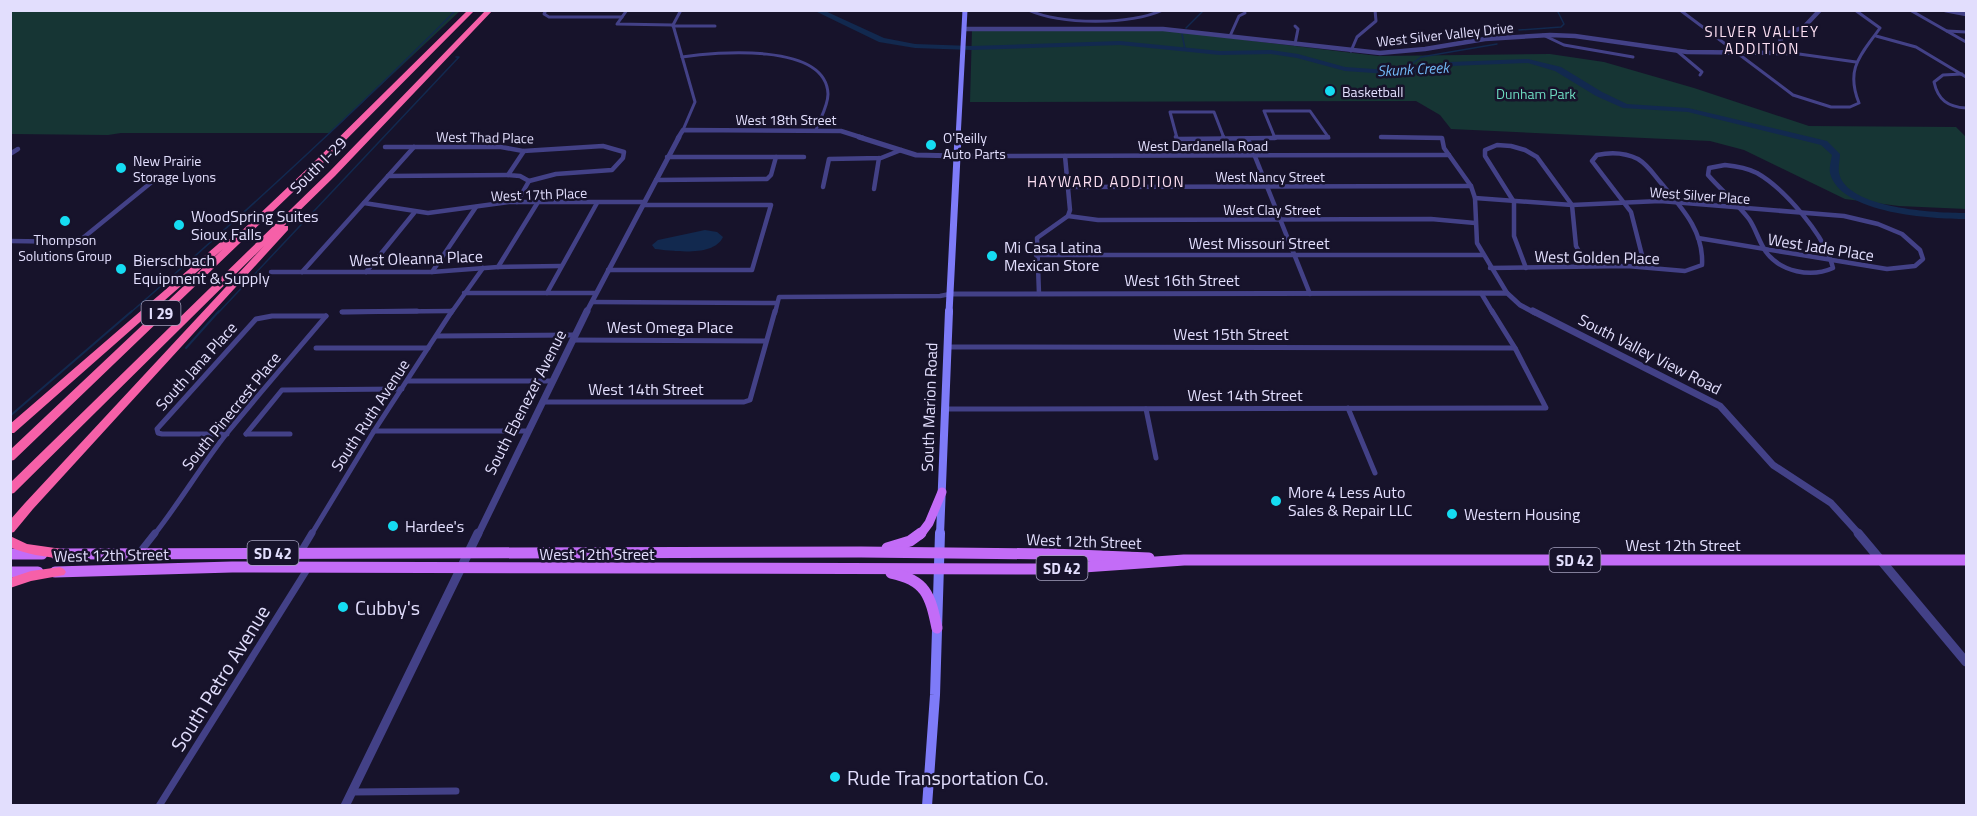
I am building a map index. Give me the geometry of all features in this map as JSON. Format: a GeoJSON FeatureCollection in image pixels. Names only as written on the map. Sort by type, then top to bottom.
{"type":"FeatureCollection","features":[{"type":"Feature","properties":{"kind":"highway","name":"South I-29"},"geometry":{"type":"LineString","coordinates":[[10,457],[312,169],[472,10]]}},
{"type":"Feature","properties":{"kind":"highway","name":"South I-29"},"geometry":{"type":"LineString","coordinates":[[10,490],[332,174],[490,10]]}},
{"type":"Feature","properties":{"kind":"highway"},"geometry":{"type":"LineString","coordinates":[[10,430],[197,266],[312,169]]}},
{"type":"Feature","properties":{"kind":"highway"},"geometry":{"type":"LineString","coordinates":[[10,529],[332,174]]}},
{"type":"Feature","properties":{"kind":"highway"},"geometry":{"type":"LineString","coordinates":[[10,522],[29,506]]}},
{"type":"Feature","properties":{"kind":"highway"},"geometry":{"type":"LineString","coordinates":[[10,540],[24,548],[62,554]]}},
{"type":"Feature","properties":{"kind":"highway"},"geometry":{"type":"LineString","coordinates":[[10,583],[31,576],[60,572]]}},
{"type":"Feature","properties":{"kind":"main road","name":"South Marion Road"},"geometry":{"type":"LineString","coordinates":[[927,806],[937,628],[944,409],[965,10]]}},
{"type":"Feature","properties":{"kind":"main road"},"geometry":{"type":"LineString","coordinates":[[861,552],[897,546],[917,539],[926,531],[942,492]]}},
{"type":"Feature","properties":{"kind":"main road","name":"West 12th Street"},"geometry":{"type":"LineString","coordinates":[[10,554],[861,552],[1106,555],[1184,560],[1966,560]]}},
{"type":"Feature","properties":{"kind":"main road","name":"West 12th Street"},"geometry":{"type":"LineString","coordinates":[[10,572],[309,568],[1055,569],[1184,560]]}},
{"type":"Feature","properties":{"kind":"main road"},"geometry":{"type":"LineString","coordinates":[[826,569],[886,573],[916,580],[929,595],[937,628]]}},
{"type":"Feature","properties":{"kind":"street"},"geometry":{"type":"LineString","coordinates":[[546,10],[544,14],[549,17],[622,17]]}},
{"type":"Feature","properties":{"kind":"street"},"geometry":{"type":"LineString","coordinates":[[627,10],[618,24],[716,26]]}},
{"type":"Feature","properties":{"kind":"street"},"geometry":{"type":"LineString","coordinates":[[673,25],[681,10]]}},
{"type":"Feature","properties":{"kind":"street"},"geometry":{"type":"LineString","coordinates":[[1028,10],[1038,16],[1058,18],[1142,18],[1163,10]]}},
{"type":"Feature","properties":{"kind":"street"},"geometry":{"type":"LineString","coordinates":[[1351,51],[1356,39],[1376,24],[1378,18],[1375,10]]}},
{"type":"Feature","properties":{"kind":"street"},"geometry":{"type":"LineString","coordinates":[[1680,10],[1793,95],[1831,107],[1850,107],[1858,103],[1852,86],[1856,62],[1876,36],[1879,26],[1855,10]]}},
{"type":"Feature","properties":{"kind":"street"},"geometry":{"type":"LineString","coordinates":[[1910,10],[1966,42]]}},
{"type":"Feature","properties":{"kind":"street"},"geometry":{"type":"LineString","coordinates":[[1792,52],[1782,44],[1780,36],[1804,27],[1818,11]]}},
{"type":"Feature","properties":{"kind":"street"},"geometry":{"type":"LineString","coordinates":[[1948,11],[1966,14]]}},
{"type":"Feature","properties":{"kind":"street"},"geometry":{"type":"LineString","coordinates":[[1230,36],[1239,16],[1245,13]]}},
{"type":"Feature","properties":{"kind":"street","name":"South Ebenezer Avenue"},"geometry":{"type":"LineString","coordinates":[[345,806],[552,381],[683,130],[695,102],[673,25]]}},
{"type":"Feature","properties":{"kind":"street"},"geometry":{"type":"LineString","coordinates":[[1294,26],[1298,29],[1295,44]]}},
{"type":"Feature","properties":{"kind":"street","name":"West Silver Valley Drive"},"geometry":{"type":"LineString","coordinates":[[964,29],[1163,29],[1351,51],[1399,52],[1476,40],[1543,35],[1575,36],[1677,51],[1792,52],[1856,62]]}},
{"type":"Feature","properties":{"kind":"street"},"geometry":{"type":"LineString","coordinates":[[1946,31],[1966,32]]}},
{"type":"Feature","properties":{"kind":"street"},"geometry":{"type":"LineString","coordinates":[[1543,35],[1564,45],[1633,57]]}},
{"type":"Feature","properties":{"kind":"street"},"geometry":{"type":"LineString","coordinates":[[1876,36],[1916,47],[1965,75]]}},
{"type":"Feature","properties":{"kind":"street"},"geometry":{"type":"LineString","coordinates":[[682,57],[736,51],[752,52],[785,58],[811,68],[824,81],[828,95],[816,130]]}},
{"type":"Feature","properties":{"kind":"street"},"geometry":{"type":"LineString","coordinates":[[1677,51],[1702,72],[1700,75]]}},
{"type":"Feature","properties":{"kind":"street"},"geometry":{"type":"LineString","coordinates":[[1965,75],[1941,76],[1934,82],[1936,95],[1941,100],[1952,108],[1966,108]]}},
{"type":"Feature","properties":{"kind":"street"},"geometry":{"type":"LineString","coordinates":[[1224,139],[1214,112],[1170,112],[1177,139],[1224,139],[1248,139],[1329,138],[1310,111],[1264,111],[1275,138]]}},
{"type":"Feature","properties":{"kind":"street","name":"West 18th Street"},"geometry":{"type":"LineString","coordinates":[[683,130],[847,131],[921,155],[958,156]]}},
{"type":"Feature","properties":{"kind":"street"},"geometry":{"type":"LineString","coordinates":[[1381,137],[1442,138],[1442,143],[1449,155],[1471,186],[1475,198],[1476,237],[1490,268],[1507,293]]}},
{"type":"Feature","properties":{"kind":"street"},"geometry":{"type":"LineString","coordinates":[[1248,139],[1310,294]]}},
{"type":"Feature","properties":{"kind":"street"},"geometry":{"type":"LineString","coordinates":[[1526,268],[1514,236],[1514,202],[1485,156],[1485,150],[1488,148],[1511,146],[1531,152],[1572,205],[1576,246],[1587,266]]}},
{"type":"Feature","properties":{"kind":"street","name":"West Thad Place"},"geometry":{"type":"LineString","coordinates":[[385,147],[496,147],[524,151],[566,147],[620,149],[624,154],[612,170],[556,174],[529,181]]}},
{"type":"Feature","properties":{"kind":"street"},"geometry":{"type":"LineString","coordinates":[[302,272],[414,147]]}},
{"type":"Feature","properties":{"kind":"street"},"geometry":{"type":"LineString","coordinates":[[10,149],[18,149],[10,154]]}},
{"type":"Feature","properties":{"kind":"street"},"geometry":{"type":"LineString","coordinates":[[823,188],[829,159],[879,158],[901,150]]}},
{"type":"Feature","properties":{"kind":"street"},"geometry":{"type":"LineString","coordinates":[[508,175],[524,151]]}},
{"type":"Feature","properties":{"kind":"street"},"geometry":{"type":"LineString","coordinates":[[1645,267],[1639,250],[1633,217],[1592,161],[1596,155],[1611,153],[1627,155],[1645,164],[1692,220],[1698,238],[1702,265]]}},
{"type":"Feature","properties":{"kind":"street","name":"West Dardanella Road"},"geometry":{"type":"LineString","coordinates":[[958,156],[1449,155]]}},
{"type":"Feature","properties":{"kind":"street"},"geometry":{"type":"LineString","coordinates":[[1039,294],[1036,255],[1038,236],[1068,216],[1071,205],[1065,156]]}},
{"type":"Feature","properties":{"kind":"street"},"geometry":{"type":"LineString","coordinates":[[667,157],[804,157]]}},
{"type":"Feature","properties":{"kind":"street"},"geometry":{"type":"LineString","coordinates":[[656,180],[764,180],[770,177],[776,157]]}},
{"type":"Feature","properties":{"kind":"street"},"geometry":{"type":"LineString","coordinates":[[874,189],[879,158]]}},
{"type":"Feature","properties":{"kind":"street"},"geometry":{"type":"LineString","coordinates":[[1725,165],[1748,169],[1761,176],[1820,237],[1834,266],[1831,270],[1804,272],[1780,264],[1764,249],[1755,229],[1740,209],[1707,173],[1709,168],[1725,165]]}},
{"type":"Feature","properties":{"kind":"street"},"geometry":{"type":"LineString","coordinates":[[388,176],[516,175],[529,181],[517,202]]}},
{"type":"Feature","properties":{"kind":"street"},"geometry":{"type":"LineString","coordinates":[[10,241],[78,242],[153,181]]}},
{"type":"Feature","properties":{"kind":"street","name":"West Nancy Street"},"geometry":{"type":"LineString","coordinates":[[1069,187],[1471,186]]}},
{"type":"Feature","properties":{"kind":"street","name":"West Silver Place"},"geometry":{"type":"LineString","coordinates":[[1475,198],[1572,205],[1624,202],[1679,203],[1844,216],[1870,221],[1897,232],[1916,245]]}},
{"type":"Feature","properties":{"kind":"street","name":"West 17th Place"},"geometry":{"type":"LineString","coordinates":[[364,203],[414,213],[437,213],[517,202],[771,205],[752,270],[608,270]]}},
{"type":"Feature","properties":{"kind":"street"},"geometry":{"type":"LineString","coordinates":[[498,267],[538,202]]}},
{"type":"Feature","properties":{"kind":"street"},"geometry":{"type":"LineString","coordinates":[[547,293],[597,203]]}},
{"type":"Feature","properties":{"kind":"street"},"geometry":{"type":"LineString","coordinates":[[432,272],[476,207]]}},
{"type":"Feature","properties":{"kind":"street"},"geometry":{"type":"LineString","coordinates":[[366,272],[414,213]]}},
{"type":"Feature","properties":{"kind":"street","name":"West Clay Street"},"geometry":{"type":"LineString","coordinates":[[1068,216],[1098,220],[1431,219],[1475,224]]}},
{"type":"Feature","properties":{"kind":"street","name":"West Jade Place"},"geometry":{"type":"LineString","coordinates":[[1698,238],[1887,269],[1909,268],[1922,261],[1922,254],[1916,245]]}},
{"type":"Feature","properties":{"kind":"street","name":"West Missouri Street"},"geometry":{"type":"LineString","coordinates":[[1036,255],[1483,255]]}},
{"type":"Feature","properties":{"kind":"street","name":"West Golden Place"},"geometry":{"type":"LineString","coordinates":[[1490,268],[1645,267],[1685,272],[1702,265]]}},
{"type":"Feature","properties":{"kind":"street","name":"West Oleanna Place"},"geometry":{"type":"LineString","coordinates":[[272,272],[432,272],[498,267],[561,266]]}},
{"type":"Feature","properties":{"kind":"street","name":"South Ruth Avenue"},"geometry":{"type":"LineString","coordinates":[[300,553],[374,431],[464,293],[483,268]]}},
{"type":"Feature","properties":{"kind":"street"},"geometry":{"type":"LineString","coordinates":[[464,293],[596,293]]}},
{"type":"Feature","properties":{"kind":"street"},"geometry":{"type":"LineString","coordinates":[[1480,293],[1515,348]]}},
{"type":"Feature","properties":{"kind":"street","name":"West 16th Street"},"geometry":{"type":"LineString","coordinates":[[776,303],[779,297],[940,296],[950,294],[1507,293]]}},
{"type":"Feature","properties":{"kind":"street","name":"South Valley View Road"},"geometry":{"type":"LineString","coordinates":[[1507,293],[1520,305],[1720,406],[1773,465],[1831,503],[1966,662]]}},
{"type":"Feature","properties":{"kind":"street"},"geometry":{"type":"LineString","coordinates":[[592,302],[776,303],[750,400]]}},
{"type":"Feature","properties":{"kind":"street"},"geometry":{"type":"LineString","coordinates":[[342,312],[452,311]]}},
{"type":"Feature","properties":{"kind":"street","name":"South Jana Place"},"geometry":{"type":"LineString","coordinates":[[227,434],[162,434],[157,429],[256,319],[272,315],[326,316]]}},
{"type":"Feature","properties":{"kind":"street","name":"South Pinecrest Place"},"geometry":{"type":"LineString","coordinates":[[139,553],[179,504],[192,481],[227,434],[326,316]]}},
{"type":"Feature","properties":{"kind":"street"},"geometry":{"type":"LineString","coordinates":[[437,336],[574,338]]}},
{"type":"Feature","properties":{"kind":"street","name":"West Omega Place"},"geometry":{"type":"LineString","coordinates":[[574,338],[766,340]]}},
{"type":"Feature","properties":{"kind":"street","name":"West 15th Street"},"geometry":{"type":"LineString","coordinates":[[948,347],[1515,348]]}},
{"type":"Feature","properties":{"kind":"street"},"geometry":{"type":"LineString","coordinates":[[316,348],[428,348]]}},
{"type":"Feature","properties":{"kind":"street","name":"West 14th Street"},"geometry":{"type":"LineString","coordinates":[[944,409],[1546,408],[1515,348]]}},
{"type":"Feature","properties":{"kind":"street"},"geometry":{"type":"LineString","coordinates":[[408,381],[552,381]]}},
{"type":"Feature","properties":{"kind":"street"},"geometry":{"type":"LineString","coordinates":[[290,434],[246,434],[282,390],[402,389]]}},
{"type":"Feature","properties":{"kind":"street","name":"West 14th Street"},"geometry":{"type":"LineString","coordinates":[[542,402],[744,402],[750,400]]}},
{"type":"Feature","properties":{"kind":"street"},"geometry":{"type":"LineString","coordinates":[[1348,408],[1375,473]]}},
{"type":"Feature","properties":{"kind":"street"},"geometry":{"type":"LineString","coordinates":[[1146,409],[1156,458]]}},
{"type":"Feature","properties":{"kind":"street"},"geometry":{"type":"LineString","coordinates":[[374,431],[528,431]]}},
{"type":"Feature","properties":{"kind":"street","name":"South Petro Avenue"},"geometry":{"type":"LineString","coordinates":[[159,806],[309,568]]}},
{"type":"Feature","properties":{"kind":"street"},"geometry":{"type":"LineString","coordinates":[[351,792],[456,791]]}},
{"type":"Feature","properties":{"kind":"green space"},"geometry":{"type":"Polygon","coordinates":[[[11,11],[460,11],[330,133],[121,133],[108,135],[11,134],[11,11]]]}},
{"type":"Feature","properties":{"kind":"green space","name":"Dunham Park"},"geometry":{"type":"Polygon","coordinates":[[[972,30],[1163,30],[1378,56],[1550,54],[1604,62],[1694,88],[1809,126],[1956,127],[1966,137],[1966,209],[1899,206],[1845,199],[1744,150],[1710,141],[1451,129],[1440,115],[1416,101],[970,102],[972,30]]]}},
{"type":"Feature","properties":{"kind":"water"},"geometry":{"type":"Polygon","coordinates":[[[705,230],[717,232],[723,237],[711,248],[703,250],[672,251],[655,249],[652,245],[658,240],[705,230]]]}},
{"type":"Feature","properties":{"kind":"waterway"},"geometry":{"type":"LineString","coordinates":[[130,313],[296,164],[456,10]]}},
{"type":"Feature","properties":{"kind":"waterway","name":"Skunk Creek"},"geometry":{"type":"LineString","coordinates":[[816,10],[882,40],[915,46],[972,48],[1120,43],[1220,53],[1271,52],[1298,56],[1345,69],[1388,72],[1417,71],[1450,64],[1528,61],[1558,69],[1599,94],[1626,106],[1688,110],[1824,143],[1836,154],[1834,173],[1843,188],[1859,199],[1905,211],[1966,216]]}},
{"type":"Feature","properties":{"kind":"waterway"},"geometry":{"type":"LineString","coordinates":[[1186,28],[1204,10]]}},
{"type":"Feature","properties":{"kind":"waterway"},"geometry":{"type":"LineString","coordinates":[[1519,30],[1561,27],[1564,24],[1557,10]]}},
{"type":"Feature","properties":{"kind":"waterway"},"geometry":{"type":"LineString","coordinates":[[1182,34],[1185,49]]}},
{"type":"Feature","properties":{"kind":"waterway"},"geometry":{"type":"LineString","coordinates":[[1401,72],[1421,57],[1497,44]]}},
{"type":"Feature","properties":{"kind":"waterway"},"geometry":{"type":"LineString","coordinates":[[218,313],[459,57],[456,57]]}},
{"type":"Feature","properties":{"kind":"waterway"},"geometry":{"type":"LineString","coordinates":[[10,416],[132,311]]}},
{"type":"Feature","properties":{"kind":"waterway"},"geometry":{"type":"LineString","coordinates":[[186,348],[219,311]]}},
{"type":"Feature","properties":{"kind":"place","name":"Basketball"},"geometry":{"type":"Point","coordinates":[1330,91]}},
{"type":"Feature","properties":{"kind":"place","name":"O'Reilly Auto Parts"},"geometry":{"type":"Point","coordinates":[931,145]}},
{"type":"Feature","properties":{"kind":"place","name":"New Prairie Storage Lyons"},"geometry":{"type":"Point","coordinates":[121,168]}},
{"type":"Feature","properties":{"kind":"place","name":"Thompson Solutions Group"},"geometry":{"type":"Point","coordinates":[65,221]}},
{"type":"Feature","properties":{"kind":"place","name":"WoodSpring Suites Sioux Falls"},"geometry":{"type":"Point","coordinates":[179,225]}},
{"type":"Feature","properties":{"kind":"place","name":"Mi Casa Latina Mexican Store"},"geometry":{"type":"Point","coordinates":[992,256]}},
{"type":"Feature","properties":{"kind":"place","name":"Bierschbach Equipment & Supply"},"geometry":{"type":"Point","coordinates":[121,269]}},
{"type":"Feature","properties":{"kind":"place","name":"More 4 Less Auto Sales & Repair LLC"},"geometry":{"type":"Point","coordinates":[1276,501]}},
{"type":"Feature","properties":{"kind":"place","name":"Western Housing"},"geometry":{"type":"Point","coordinates":[1452,514]}},
{"type":"Feature","properties":{"kind":"place","name":"Hardee's"},"geometry":{"type":"Point","coordinates":[393,526]}},
{"type":"Feature","properties":{"kind":"place","name":"Cubby's"},"geometry":{"type":"Point","coordinates":[343,607]}},
{"type":"Feature","properties":{"kind":"place","name":"Rude Transportation Co."},"geometry":{"type":"Point","coordinates":[835,777]}},
{"type":"Feature","properties":{"kind":"district","name":"SILVER VALLEY ADDITION"},"geometry":{"type":"Point","coordinates":[1762,40]}},
{"type":"Feature","properties":{"kind":"district","name":"HAYWARD ADDITION"},"geometry":{"type":"Point","coordinates":[1106,181]}}]}
